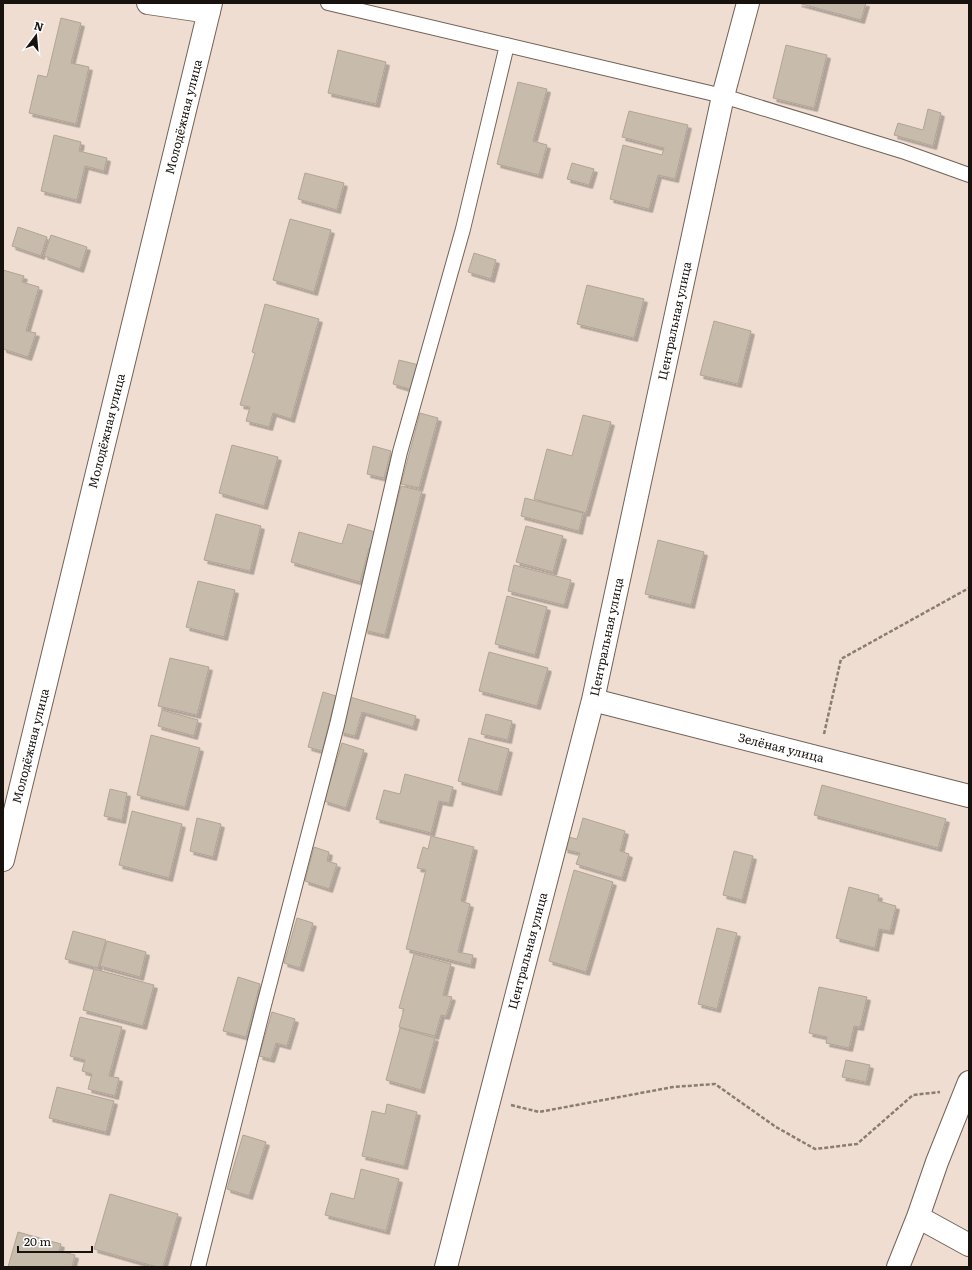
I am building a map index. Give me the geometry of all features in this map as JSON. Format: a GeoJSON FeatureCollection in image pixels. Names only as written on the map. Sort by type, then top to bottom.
{"type":"FeatureCollection","features":[{"type":"Feature","properties":{"kind":"street"},"geometry":{"type":"LineString","coordinates":[[148,3],[210,8]]}},
{"type":"Feature","properties":{"kind":"street","name":"Центральная улица"},"geometry":{"type":"LineString","coordinates":[[446,1267],[593,700],[723,96],[748,3]]}},
{"type":"Feature","properties":{"kind":"street","name":"Молодёжная улица"},"geometry":{"type":"LineString","coordinates":[[3,860],[210,8]]}},
{"type":"Feature","properties":{"kind":"street","name":"Зелёная улица"},"geometry":{"type":"LineString","coordinates":[[593,700],[969,796]]}},
{"type":"Feature","properties":{"kind":"street"},"geometry":{"type":"LineString","coordinates":[[898,1267],[918,1217],[937,1162],[968,1085]]}},
{"type":"Feature","properties":{"kind":"street"},"geometry":{"type":"LineString","coordinates":[[918,1217],[969,1245]]}},
{"type":"Feature","properties":{"kind":"lane"},"geometry":{"type":"LineString","coordinates":[[328,3],[723,96],[902,151],[969,175]]}},
{"type":"Feature","properties":{"kind":"lane"},"geometry":{"type":"LineString","coordinates":[[198,1267],[336,725],[400,452],[463,229],[507,45]]}},
{"type":"Feature","properties":{"kind":"path"},"geometry":{"type":"LineString","coordinates":[[819,757],[841,659],[969,588]]}},
{"type":"Feature","properties":{"kind":"path"},"geometry":{"type":"LineString","coordinates":[[489,1100],[539,1112],[673,1087],[715,1084],[776,1127],[815,1149],[857,1144],[913,1095],[968,1085]]}},
{"type":"Feature","properties":{"kind":"building"},"geometry":{"type":"Polygon","coordinates":[[[798,3],[866,3],[861,20],[798,3]]]}},
{"type":"Feature","properties":{"kind":"building"},"geometry":{"type":"Polygon","coordinates":[[[61,18],[81,23],[71,63],[89,67],[76,124],[29,113],[38,75],[47,77],[61,18]]]}},
{"type":"Feature","properties":{"kind":"building"},"geometry":{"type":"Polygon","coordinates":[[[786,45],[827,55],[814,108],[773,98],[786,45]]]}},
{"type":"Feature","properties":{"kind":"building"},"geometry":{"type":"Polygon","coordinates":[[[338,50],[386,62],[376,104],[328,93],[338,50]]]}},
{"type":"Feature","properties":{"kind":"building"},"geometry":{"type":"Polygon","coordinates":[[[518,82],[547,89],[533,141],[547,145],[539,175],[497,164],[518,82]]]}},
{"type":"Feature","properties":{"kind":"building"},"geometry":{"type":"Polygon","coordinates":[[[928,109],[941,113],[933,146],[894,135],[898,123],[923,130],[928,109]]]}},
{"type":"Feature","properties":{"kind":"building"},"geometry":{"type":"Polygon","coordinates":[[[629,111],[688,125],[675,179],[658,175],[649,209],[610,199],[623,145],[662,155],[664,148],[622,137],[629,111]]]}},
{"type":"Feature","properties":{"kind":"building"},"geometry":{"type":"Polygon","coordinates":[[[54,135],[81,142],[79,151],[107,158],[104,171],[85,166],[77,200],[41,191],[54,135]]]}},
{"type":"Feature","properties":{"kind":"building"},"geometry":{"type":"Polygon","coordinates":[[[572,163],[594,169],[589,185],[567,179],[572,163]]]}},
{"type":"Feature","properties":{"kind":"building"},"geometry":{"type":"Polygon","coordinates":[[[305,173],[344,183],[337,210],[298,199],[305,173]]]}},
{"type":"Feature","properties":{"kind":"building"},"geometry":{"type":"Polygon","coordinates":[[[290,219],[331,230],[314,292],[273,280],[290,219]]]}},
{"type":"Feature","properties":{"kind":"building"},"geometry":{"type":"Polygon","coordinates":[[[18,227],[47,237],[41,256],[12,246],[18,227]]]}},
{"type":"Feature","properties":{"kind":"building"},"geometry":{"type":"Polygon","coordinates":[[[51,235],[87,247],[80,269],[44,256],[51,235]]]}},
{"type":"Feature","properties":{"kind":"building"},"geometry":{"type":"Polygon","coordinates":[[[474,253],[496,260],[491,279],[468,272],[474,253]]]}},
{"type":"Feature","properties":{"kind":"building"},"geometry":{"type":"Polygon","coordinates":[[[3,270],[24,276],[22,282],[39,287],[26,331],[36,333],[28,357],[3,349],[3,270]]]}},
{"type":"Feature","properties":{"kind":"building"},"geometry":{"type":"Polygon","coordinates":[[[587,285],[644,299],[634,338],[577,324],[587,285]]]}},
{"type":"Feature","properties":{"kind":"building"},"geometry":{"type":"Polygon","coordinates":[[[265,304],[319,319],[291,419],[273,413],[269,427],[246,421],[250,407],[240,405],[255,353],[252,352],[265,304]]]}},
{"type":"Feature","properties":{"kind":"building"},"geometry":{"type":"Polygon","coordinates":[[[714,321],[751,331],[738,384],[700,375],[714,321]]]}},
{"type":"Feature","properties":{"kind":"building"},"geometry":{"type":"Polygon","coordinates":[[[399,360],[419,365],[413,390],[393,384],[399,360]]]}},
{"type":"Feature","properties":{"kind":"building"},"geometry":{"type":"Polygon","coordinates":[[[420,413],[438,418],[419,488],[401,484],[420,413]]]}},
{"type":"Feature","properties":{"kind":"building"},"geometry":{"type":"Polygon","coordinates":[[[583,415],[611,422],[586,513],[534,499],[547,449],[572,456],[583,415]]]}},
{"type":"Feature","properties":{"kind":"building"},"geometry":{"type":"Polygon","coordinates":[[[232,445],[278,457],[264,506],[219,493],[232,445]]]}},
{"type":"Feature","properties":{"kind":"building"},"geometry":{"type":"Polygon","coordinates":[[[373,446],[391,451],[384,478],[367,474],[373,446]]]}},
{"type":"Feature","properties":{"kind":"building"},"geometry":{"type":"Polygon","coordinates":[[[401,486],[422,491],[385,635],[364,630],[401,486]]]}},
{"type":"Feature","properties":{"kind":"building"},"geometry":{"type":"Polygon","coordinates":[[[525,498],[583,513],[579,531],[521,516],[525,498]]]}},
{"type":"Feature","properties":{"kind":"building"},"geometry":{"type":"Polygon","coordinates":[[[216,514],[261,526],[250,571],[204,560],[216,514]]]}},
{"type":"Feature","properties":{"kind":"building"},"geometry":{"type":"Polygon","coordinates":[[[348,524],[375,532],[360,582],[291,562],[299,532],[342,544],[348,524]]]}},
{"type":"Feature","properties":{"kind":"building"},"geometry":{"type":"Polygon","coordinates":[[[526,526],[563,536],[553,572],[516,562],[526,526]]]}},
{"type":"Feature","properties":{"kind":"building"},"geometry":{"type":"Polygon","coordinates":[[[658,540],[704,552],[691,605],[645,594],[658,540]]]}},
{"type":"Feature","properties":{"kind":"building"},"geometry":{"type":"Polygon","coordinates":[[[514,565],[571,580],[564,605],[508,591],[514,565]]]}},
{"type":"Feature","properties":{"kind":"building"},"geometry":{"type":"Polygon","coordinates":[[[198,581],[235,590],[224,637],[186,627],[198,581]]]}},
{"type":"Feature","properties":{"kind":"building"},"geometry":{"type":"Polygon","coordinates":[[[507,596],[547,607],[535,655],[495,644],[507,596]]]}},
{"type":"Feature","properties":{"kind":"building"},"geometry":{"type":"Polygon","coordinates":[[[489,652],[548,668],[537,706],[479,691],[489,652]]]}},
{"type":"Feature","properties":{"kind":"building"},"geometry":{"type":"Polygon","coordinates":[[[170,658],[209,667],[197,715],[158,706],[170,658]]]}},
{"type":"Feature","properties":{"kind":"building"},"geometry":{"type":"Polygon","coordinates":[[[323,692],[336,696],[322,751],[308,747],[323,692]]]}},
{"type":"Feature","properties":{"kind":"building"},"geometry":{"type":"Polygon","coordinates":[[[350,697],[416,716],[413,727],[362,712],[355,736],[340,732],[350,697]]]}},
{"type":"Feature","properties":{"kind":"building"},"geometry":{"type":"Polygon","coordinates":[[[162,710],[198,720],[194,736],[158,726],[162,710]]]}},
{"type":"Feature","properties":{"kind":"building"},"geometry":{"type":"Polygon","coordinates":[[[486,714],[512,721],[508,740],[481,734],[486,714]]]}},
{"type":"Feature","properties":{"kind":"building"},"geometry":{"type":"Polygon","coordinates":[[[151,735],[200,748],[185,807],[137,795],[151,735]]]}},
{"type":"Feature","properties":{"kind":"building"},"geometry":{"type":"Polygon","coordinates":[[[469,738],[509,749],[498,792],[458,781],[469,738]]]}},
{"type":"Feature","properties":{"kind":"building"},"geometry":{"type":"Polygon","coordinates":[[[342,743],[364,750],[346,808],[324,801],[342,743]]]}},
{"type":"Feature","properties":{"kind":"building"},"geometry":{"type":"Polygon","coordinates":[[[405,774],[453,787],[449,803],[439,801],[431,833],[376,819],[384,790],[400,794],[405,774]]]}},
{"type":"Feature","properties":{"kind":"building"},"geometry":{"type":"Polygon","coordinates":[[[822,785],[946,819],[938,848],[814,815],[822,785]]]}},
{"type":"Feature","properties":{"kind":"building"},"geometry":{"type":"Polygon","coordinates":[[[110,789],[127,793],[122,820],[104,816],[110,789]]]}},
{"type":"Feature","properties":{"kind":"building"},"geometry":{"type":"Polygon","coordinates":[[[132,811],[182,824],[169,878],[119,865],[132,811]]]}},
{"type":"Feature","properties":{"kind":"building"},"geometry":{"type":"Polygon","coordinates":[[[197,818],[221,824],[213,857],[190,851],[197,818]]]}},
{"type":"Feature","properties":{"kind":"building"},"geometry":{"type":"Polygon","coordinates":[[[583,818],[625,831],[620,851],[629,854],[622,878],[576,864],[580,853],[564,849],[568,837],[577,839],[583,818]]]}},
{"type":"Feature","properties":{"kind":"building"},"geometry":{"type":"Polygon","coordinates":[[[431,836],[474,847],[461,901],[470,904],[458,952],[473,955],[471,965],[406,949],[426,870],[417,868],[423,847],[428,849],[431,836]]]}},
{"type":"Feature","properties":{"kind":"building"},"geometry":{"type":"Polygon","coordinates":[[[314,847],[329,852],[327,861],[337,864],[329,889],[305,881],[314,847]]]}},
{"type":"Feature","properties":{"kind":"building"},"geometry":{"type":"Polygon","coordinates":[[[734,851],[753,856],[742,900],[723,895],[734,851]]]}},
{"type":"Feature","properties":{"kind":"building"},"geometry":{"type":"Polygon","coordinates":[[[574,870],[613,882],[586,972],[549,961],[574,870]]]}},
{"type":"Feature","properties":{"kind":"building"},"geometry":{"type":"Polygon","coordinates":[[[849,887],[879,895],[878,901],[896,906],[890,931],[879,929],[875,948],[836,938],[849,887]]]}},
{"type":"Feature","properties":{"kind":"building"},"geometry":{"type":"Polygon","coordinates":[[[297,918],[313,923],[300,968],[284,963],[297,918]]]}},
{"type":"Feature","properties":{"kind":"building"},"geometry":{"type":"Polygon","coordinates":[[[717,928],[737,933],[717,1009],[698,1004],[717,928]]]}},
{"type":"Feature","properties":{"kind":"building"},"geometry":{"type":"Polygon","coordinates":[[[73,931],[106,940],[98,968],[65,959],[73,931]]]}},
{"type":"Feature","properties":{"kind":"building"},"geometry":{"type":"Polygon","coordinates":[[[107,941],[146,952],[140,977],[100,966],[107,941]]]}},
{"type":"Feature","properties":{"kind":"building"},"geometry":{"type":"Polygon","coordinates":[[[414,954],[451,964],[443,995],[452,997],[446,1016],[441,1015],[435,1036],[399,1027],[404,1009],[399,1008],[414,954]]]}},
{"type":"Feature","properties":{"kind":"building"},"geometry":{"type":"Polygon","coordinates":[[[94,969],[154,985],[143,1026],[83,1010],[94,969]]]}},
{"type":"Feature","properties":{"kind":"building"},"geometry":{"type":"Polygon","coordinates":[[[238,977],[260,984],[246,1037],[223,1031],[238,977]]]}},
{"type":"Feature","properties":{"kind":"building"},"geometry":{"type":"Polygon","coordinates":[[[819,987],[867,997],[860,1027],[854,1026],[849,1048],[826,1043],[827,1037],[809,1033],[819,987]]]}},
{"type":"Feature","properties":{"kind":"building"},"geometry":{"type":"Polygon","coordinates":[[[272,1012],[295,1019],[287,1046],[276,1043],[271,1059],[259,1056],[272,1012]]]}},
{"type":"Feature","properties":{"kind":"building"},"geometry":{"type":"Polygon","coordinates":[[[80,1017],[122,1027],[109,1076],[119,1078],[115,1096],[88,1089],[92,1074],[82,1071],[85,1060],[70,1056],[80,1017]]]}},
{"type":"Feature","properties":{"kind":"building"},"geometry":{"type":"Polygon","coordinates":[[[400,1028],[435,1038],[421,1090],[386,1080],[400,1028]]]}},
{"type":"Feature","properties":{"kind":"building"},"geometry":{"type":"Polygon","coordinates":[[[846,1060],[870,1065],[866,1082],[842,1077],[846,1060]]]}},
{"type":"Feature","properties":{"kind":"building"},"geometry":{"type":"Polygon","coordinates":[[[57,1087],[114,1101],[106,1132],[49,1118],[57,1087]]]}},
{"type":"Feature","properties":{"kind":"building"},"geometry":{"type":"Polygon","coordinates":[[[387,1104],[417,1112],[404,1166],[362,1156],[372,1111],[385,1114],[387,1104]]]}},
{"type":"Feature","properties":{"kind":"building"},"geometry":{"type":"Polygon","coordinates":[[[243,1135],[266,1142],[249,1196],[227,1189],[243,1135]]]}},
{"type":"Feature","properties":{"kind":"building"},"geometry":{"type":"Polygon","coordinates":[[[361,1169],[399,1179],[386,1231],[325,1215],[331,1193],[354,1199],[361,1169]]]}},
{"type":"Feature","properties":{"kind":"building"},"geometry":{"type":"Polygon","coordinates":[[[110,1194],[178,1214],[163,1267],[157,1267],[94,1249],[110,1194]]]}},
{"type":"Feature","properties":{"kind":"building"},"geometry":{"type":"Polygon","coordinates":[[[18,1232],[61,1244],[59,1251],[75,1255],[72,1267],[8,1267],[18,1232]]]}}]}
